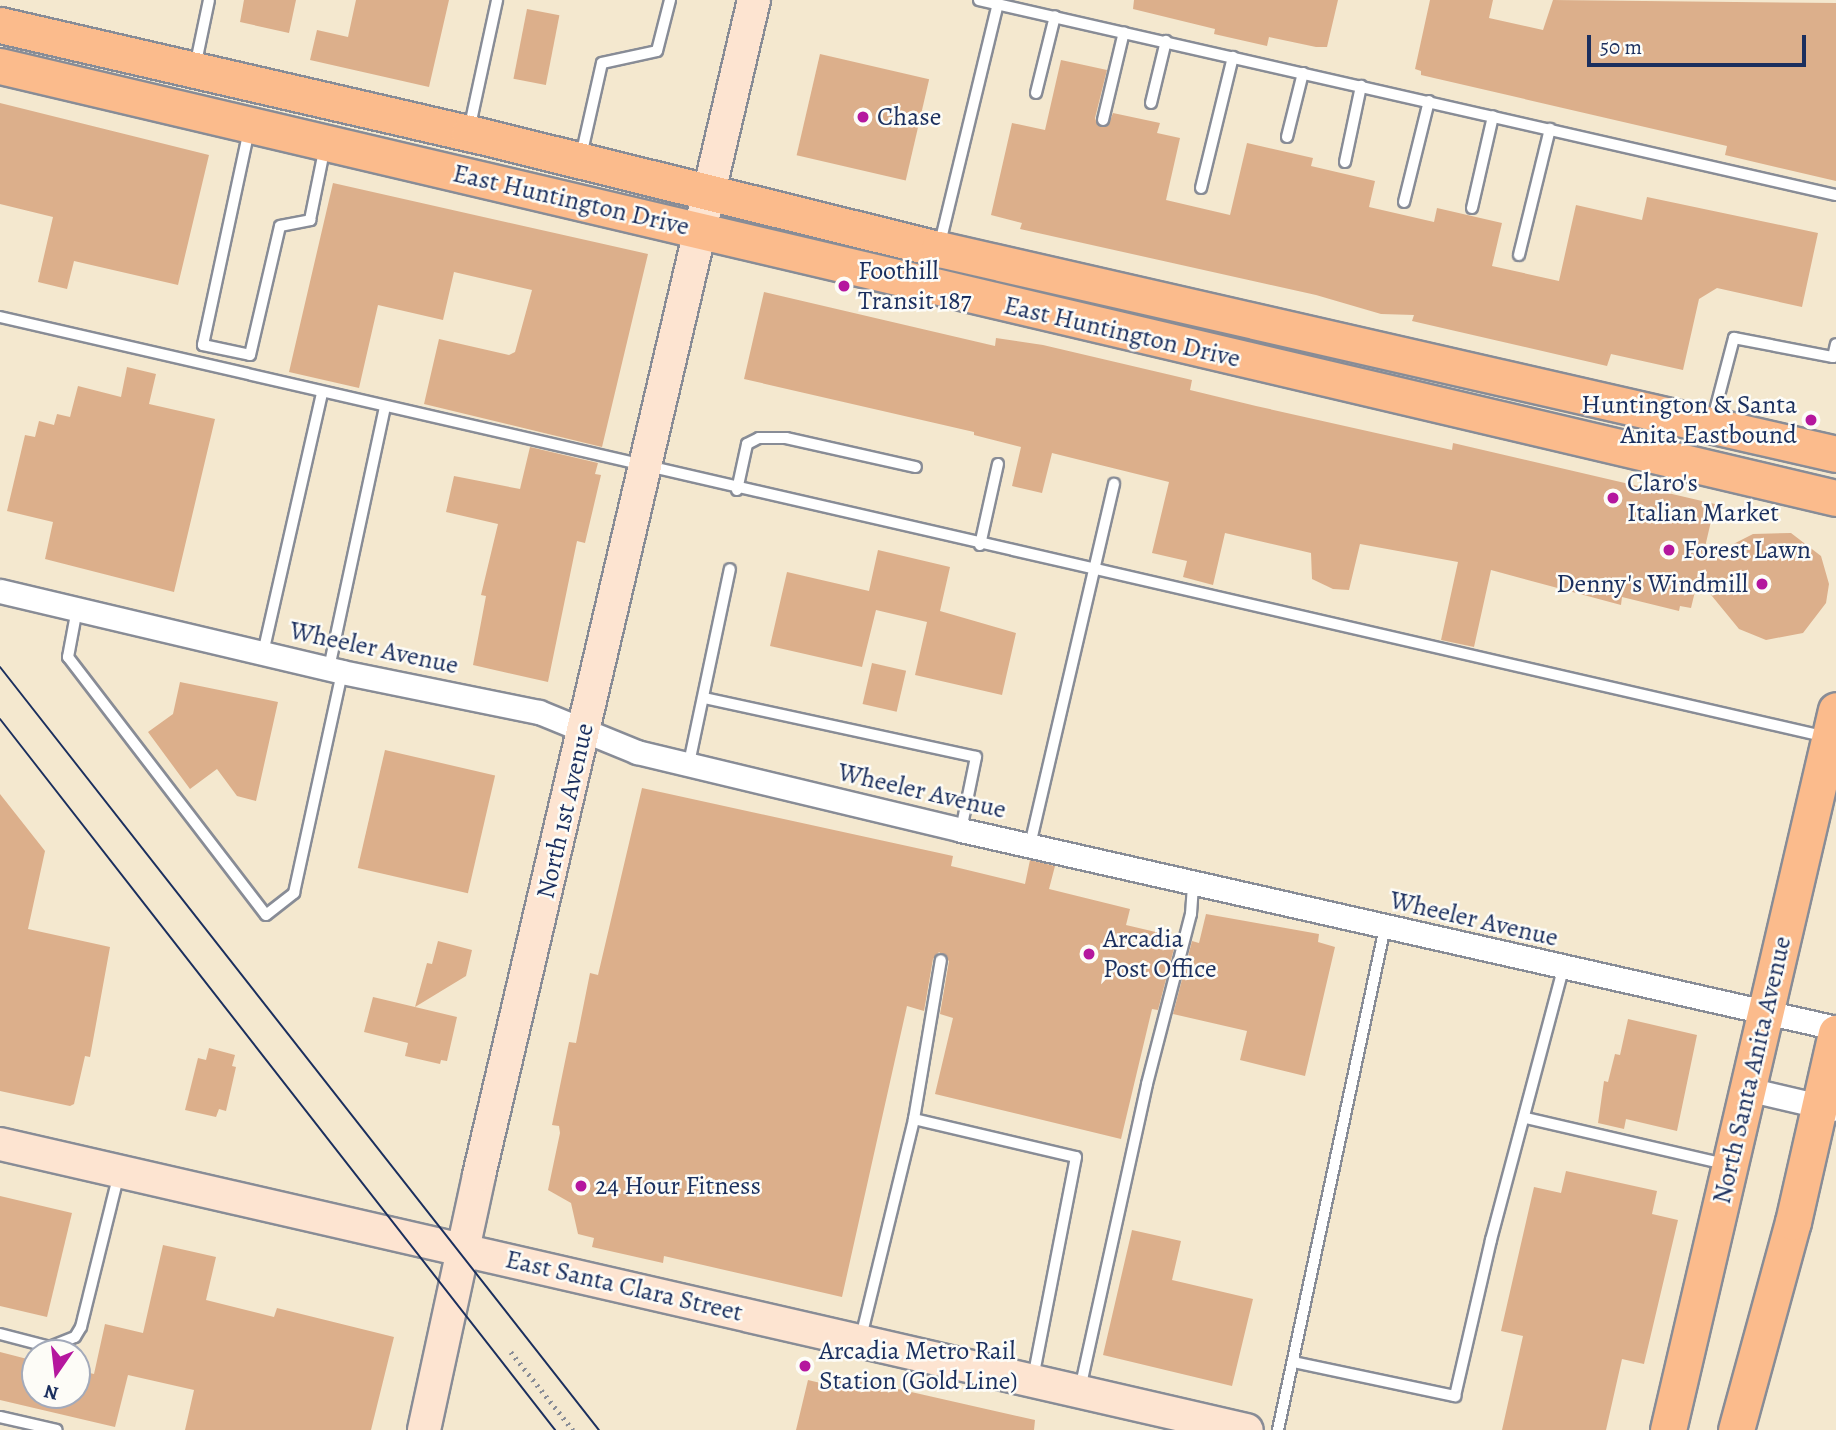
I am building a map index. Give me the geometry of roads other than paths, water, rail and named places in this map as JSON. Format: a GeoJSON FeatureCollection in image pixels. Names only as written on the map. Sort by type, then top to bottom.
{"type":"FeatureCollection","features":[{"type":"Feature","properties":{"kind":"main road","name":"East Huntington Drive"},"geometry":{"type":"LineString","coordinates":[[0,25],[468,133],[939,249],[1836,454]]}},
{"type":"Feature","properties":{"kind":"main road","name":"East Huntington Drive"},"geometry":{"type":"LineString","coordinates":[[0,66],[247,140],[322,158],[699,230],[1836,498]]}},
{"type":"Feature","properties":{"kind":"main road","name":"North Santa Anita Avenue"},"geometry":{"type":"LineString","coordinates":[[1668,1430],[1833,724]]}},
{"type":"Feature","properties":{"kind":"main road"},"geometry":{"type":"LineString","coordinates":[[1736,1430],[1828,1108],[1836,1031]]}},
{"type":"Feature","properties":{"kind":"street","name":"North 1st Avenue"},"geometry":{"type":"LineString","coordinates":[[424,1430],[754,0]]}},
{"type":"Feature","properties":{"kind":"street","name":"Wheeler Avenue"},"geometry":{"type":"LineString","coordinates":[[0,591],[336,670],[539,712],[636,751],[961,830],[1836,1031]]}},
{"type":"Feature","properties":{"kind":"street"},"geometry":{"type":"LineString","coordinates":[[1747,1089],[1828,1108]]}},
{"type":"Feature","properties":{"kind":"street","name":"East Santa Clara Street"},"geometry":{"type":"LineString","coordinates":[[0,1144],[1247,1430]]}},
{"type":"Feature","properties":{"kind":"lane"},"geometry":{"type":"LineString","coordinates":[[194,69],[209,0]]}},
{"type":"Feature","properties":{"kind":"lane"},"geometry":{"type":"LineString","coordinates":[[468,133],[497,0]]}},
{"type":"Feature","properties":{"kind":"lane"},"geometry":{"type":"LineString","coordinates":[[580,160],[602,63],[657,51],[670,0]]}},
{"type":"Feature","properties":{"kind":"lane"},"geometry":{"type":"LineString","coordinates":[[979,0],[998,4],[1032,5],[1055,16],[1836,195]]}},
{"type":"Feature","properties":{"kind":"lane"},"geometry":{"type":"LineString","coordinates":[[939,249],[998,4]]}},
{"type":"Feature","properties":{"kind":"lane"},"geometry":{"type":"LineString","coordinates":[[1036,93],[1055,16]]}},
{"type":"Feature","properties":{"kind":"lane"},"geometry":{"type":"LineString","coordinates":[[1103,120],[1124,32]]}},
{"type":"Feature","properties":{"kind":"lane"},"geometry":{"type":"LineString","coordinates":[[1152,103],[1166,41]]}},
{"type":"Feature","properties":{"kind":"lane"},"geometry":{"type":"LineString","coordinates":[[1201,188],[1233,57]]}},
{"type":"Feature","properties":{"kind":"lane"},"geometry":{"type":"LineString","coordinates":[[1287,137],[1303,73]]}},
{"type":"Feature","properties":{"kind":"lane"},"geometry":{"type":"LineString","coordinates":[[1345,162],[1361,86]]}},
{"type":"Feature","properties":{"kind":"lane"},"geometry":{"type":"LineString","coordinates":[[1404,202],[1429,101]]}},
{"type":"Feature","properties":{"kind":"lane"},"geometry":{"type":"LineString","coordinates":[[1472,208],[1493,116]]}},
{"type":"Feature","properties":{"kind":"lane"},"geometry":{"type":"LineString","coordinates":[[1519,256],[1550,129]]}},
{"type":"Feature","properties":{"kind":"lane"},"geometry":{"type":"LineString","coordinates":[[247,140],[203,345],[250,355],[280,226],[310,220],[322,158]]}},
{"type":"Feature","properties":{"kind":"lane"},"geometry":{"type":"LineString","coordinates":[[0,317],[1094,571],[1833,724]]}},
{"type":"Feature","properties":{"kind":"lane"},"geometry":{"type":"LineString","coordinates":[[1711,425],[1734,338],[1833,357],[1836,344]]}},
{"type":"Feature","properties":{"kind":"lane"},"geometry":{"type":"LineString","coordinates":[[263,653],[322,393]]}},
{"type":"Feature","properties":{"kind":"lane"},"geometry":{"type":"LineString","coordinates":[[77,609],[68,657],[266,915],[294,893],[385,407]]}},
{"type":"Feature","properties":{"kind":"lane"},"geometry":{"type":"LineString","coordinates":[[737,490],[747,444],[759,438],[786,438],[916,467]]}},
{"type":"Feature","properties":{"kind":"lane"},"geometry":{"type":"LineString","coordinates":[[980,545],[998,464]]}},
{"type":"Feature","properties":{"kind":"lane"},"geometry":{"type":"LineString","coordinates":[[1030,845],[1114,484]]}},
{"type":"Feature","properties":{"kind":"lane"},"geometry":{"type":"LineString","coordinates":[[690,763],[730,569]]}},
{"type":"Feature","properties":{"kind":"lane"},"geometry":{"type":"LineString","coordinates":[[704,698],[976,757],[961,830]]}},
{"type":"Feature","properties":{"kind":"lane"},"geometry":{"type":"LineString","coordinates":[[1080,1391],[1147,1084],[1191,914],[1193,883]]}},
{"type":"Feature","properties":{"kind":"lane"},"geometry":{"type":"LineString","coordinates":[[1278,1430],[1385,927]]}},
{"type":"Feature","properties":{"kind":"lane"},"geometry":{"type":"LineString","coordinates":[[860,1340],[914,1119],[941,960]]}},
{"type":"Feature","properties":{"kind":"lane"},"geometry":{"type":"LineString","coordinates":[[1293,1362],[1455,1396],[1491,1240],[1526,1118],[1563,969]]}},
{"type":"Feature","properties":{"kind":"lane"},"geometry":{"type":"LineString","coordinates":[[1526,1118],[1731,1165]]}},
{"type":"Feature","properties":{"kind":"lane"},"geometry":{"type":"LineString","coordinates":[[914,1119],[1076,1157],[1032,1381]]}},
{"type":"Feature","properties":{"kind":"lane"},"geometry":{"type":"LineString","coordinates":[[0,1334],[50,1347],[75,1337],[81,1327],[119,1171]]}},
{"type":"Feature","properties":{"kind":"lane"},"geometry":{"type":"LineString","coordinates":[[0,1417],[57,1430]]}},
{"type":"Feature","properties":{"kind":"tram line"},"geometry":{"type":"LineString","coordinates":[[0,667],[599,1430]]}},
{"type":"Feature","properties":{"kind":"tram line"},"geometry":{"type":"LineString","coordinates":[[0,719],[555,1430]]}},
{"type":"Feature","properties":{"kind":"place","name":"Chase"},"geometry":{"type":"Point","coordinates":[863,117]}},
{"type":"Feature","properties":{"kind":"place","name":"Foothill Transit 187"},"geometry":{"type":"Point","coordinates":[844,286]}},
{"type":"Feature","properties":{"kind":"place","name":"Huntington & Santa Anita Eastbound"},"geometry":{"type":"Point","coordinates":[1811,420]}},
{"type":"Feature","properties":{"kind":"place","name":"Claro's Italian Market"},"geometry":{"type":"Point","coordinates":[1613,498]}},
{"type":"Feature","properties":{"kind":"place","name":"Forest Lawn"},"geometry":{"type":"Point","coordinates":[1669,550]}},
{"type":"Feature","properties":{"kind":"place","name":"Denny's Windmill"},"geometry":{"type":"Point","coordinates":[1762,584]}},
{"type":"Feature","properties":{"kind":"place","name":"Arcadia Post Office"},"geometry":{"type":"Point","coordinates":[1089,954]}},
{"type":"Feature","properties":{"kind":"place","name":"24 Hour Fitness"},"geometry":{"type":"Point","coordinates":[581,1186]}},
{"type":"Feature","properties":{"kind":"place","name":"Arcadia Metro Rail Station (Gold Line)"},"geometry":{"type":"Point","coordinates":[805,1366]}}]}
